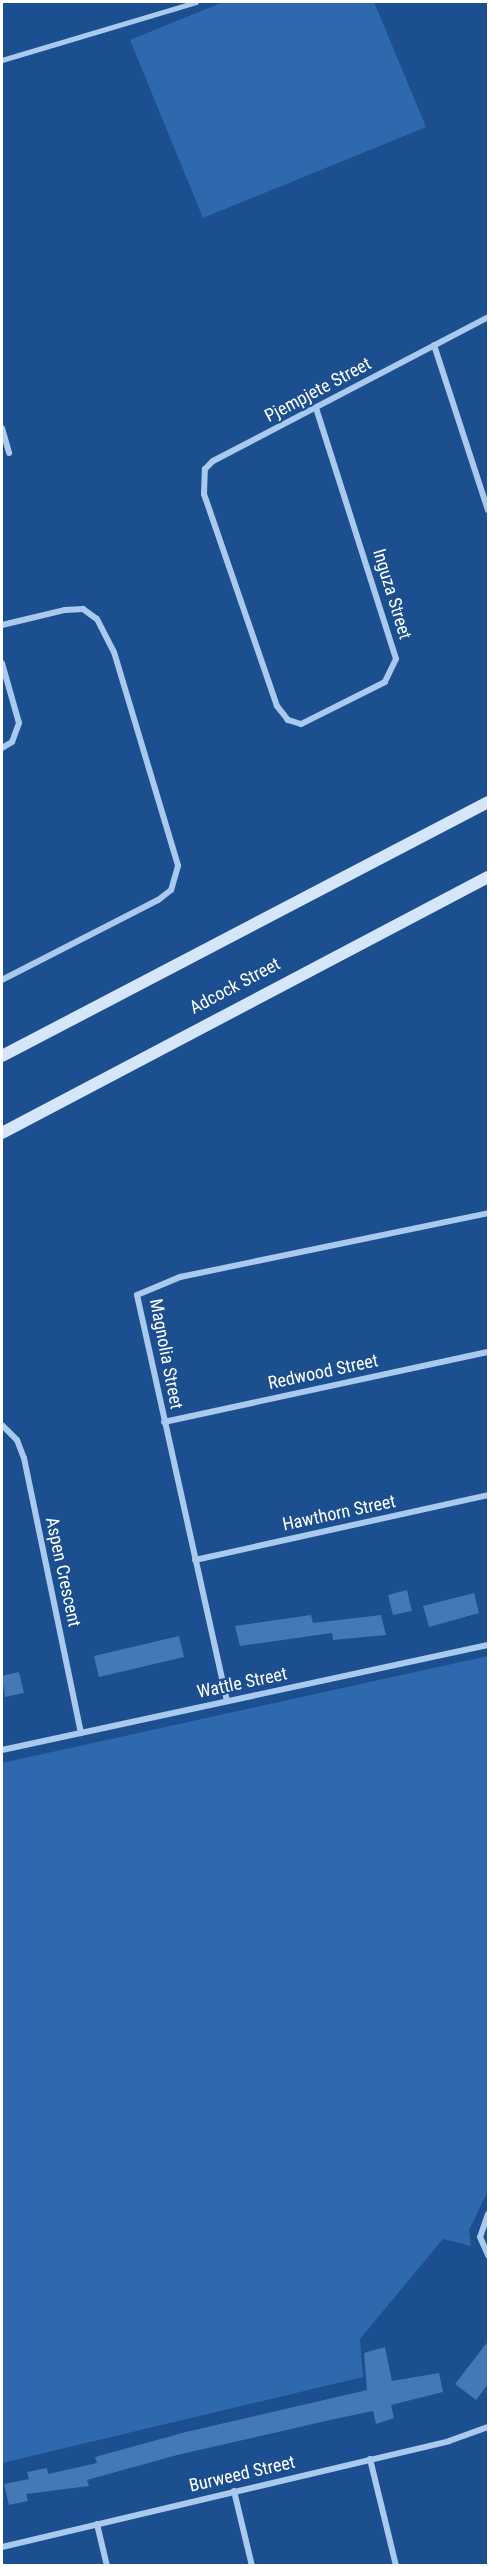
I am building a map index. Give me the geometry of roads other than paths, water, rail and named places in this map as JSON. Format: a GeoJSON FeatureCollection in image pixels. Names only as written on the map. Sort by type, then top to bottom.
{"type":"FeatureCollection","features":[{"type":"Feature","properties":{"kind":"main road"},"geometry":{"type":"LineString","coordinates":[[2,1056],[489,802]]}},
{"type":"Feature","properties":{"kind":"main road","name":"Adcock Street"},"geometry":{"type":"LineString","coordinates":[[2,1133],[489,877]]}},
{"type":"Feature","properties":{"kind":"street","name":"Pjempjete Street"},"geometry":{"type":"LineString","coordinates":[[211,516],[202,483],[205,469],[489,317]]}},
{"type":"Feature","properties":{"kind":"street"},"geometry":{"type":"LineString","coordinates":[[434,345],[489,510]]}},
{"type":"Feature","properties":{"kind":"street","name":"Inguza Street"},"geometry":{"type":"LineString","coordinates":[[211,516],[281,714],[301,724],[385,682],[396,659],[394,645],[316,408]]}},
{"type":"Feature","properties":{"kind":"street"},"geometry":{"type":"LineString","coordinates":[[2,428],[9,453]]}},
{"type":"Feature","properties":{"kind":"street"},"geometry":{"type":"LineString","coordinates":[[2,625],[66,610],[83,609],[97,619],[114,652],[178,866],[171,890],[158,900],[2,980]]}},
{"type":"Feature","properties":{"kind":"street"},"geometry":{"type":"LineString","coordinates":[[2,663],[19,723],[12,742],[2,748]]}},
{"type":"Feature","properties":{"kind":"street","name":"Magnolia Street"},"geometry":{"type":"LineString","coordinates":[[227,1701],[137,1295],[180,1277],[489,1213]]}},
{"type":"Feature","properties":{"kind":"street","name":"Redwood Street"},"geometry":{"type":"LineString","coordinates":[[164,1422],[489,1352]]}},
{"type":"Feature","properties":{"kind":"street","name":"Aspen Crescent"},"geometry":{"type":"LineString","coordinates":[[2,1425],[17,1440],[24,1458],[81,1733]]}},
{"type":"Feature","properties":{"kind":"street","name":"Hawthorn Street"},"geometry":{"type":"LineString","coordinates":[[195,1560],[489,1495]]}},
{"type":"Feature","properties":{"kind":"street","name":"Wattle Street"},"geometry":{"type":"LineString","coordinates":[[2,1750],[489,1646]]}},
{"type":"Feature","properties":{"kind":"street"},"geometry":{"type":"LineString","coordinates":[[489,2214],[480,2237],[489,2255]]}},
{"type":"Feature","properties":{"kind":"street","name":"Burweed Street"},"geometry":{"type":"LineString","coordinates":[[2,2547],[489,2427]]}},
{"type":"Feature","properties":{"kind":"street"},"geometry":{"type":"LineString","coordinates":[[370,2458],[396,2565]]}},
{"type":"Feature","properties":{"kind":"street"},"geometry":{"type":"LineString","coordinates":[[234,2491],[252,2565]]}},
{"type":"Feature","properties":{"kind":"street"},"geometry":{"type":"LineString","coordinates":[[97,2524],[107,2565]]}},
{"type":"Feature","properties":{"kind":"lane"},"geometry":{"type":"LineString","coordinates":[[2,60],[196,2]]}}]}
